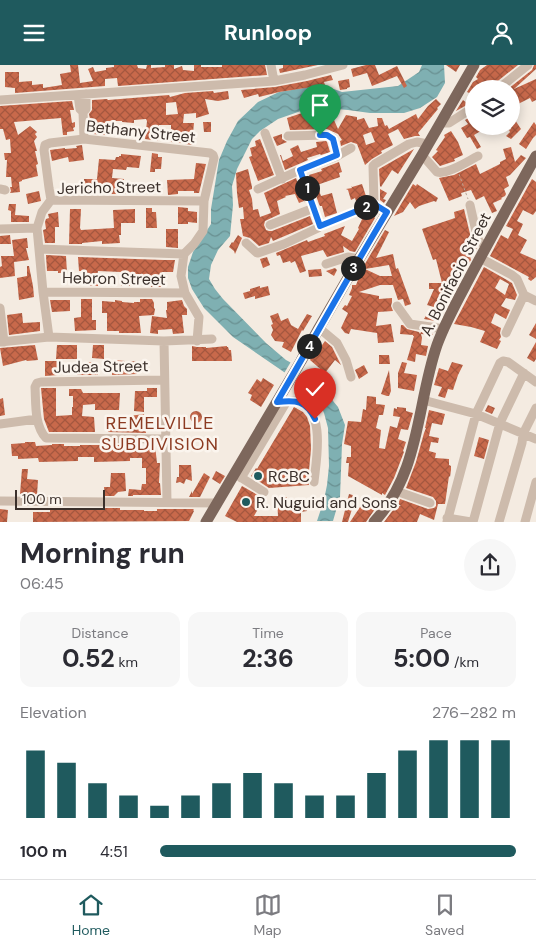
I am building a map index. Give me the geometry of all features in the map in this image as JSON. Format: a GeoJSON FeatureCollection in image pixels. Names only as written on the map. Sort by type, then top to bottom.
{"type":"FeatureCollection","features":[{"type":"Feature","properties":{"kind":"main road"},"geometry":{"type":"LineString","coordinates":[[206,521],[238,476],[283,398],[319,327],[474,65]]}},
{"type":"Feature","properties":{"kind":"main road","name":"A. Bonifacio Street"},"geometry":{"type":"LineString","coordinates":[[374,521],[396,491],[409,463],[433,360],[444,329],[486,246],[536,156]]}},
{"type":"Feature","properties":{"kind":"street"},"geometry":{"type":"LineString","coordinates":[[271,65],[274,81]]}},
{"type":"Feature","properties":{"kind":"street"},"geometry":{"type":"LineString","coordinates":[[0,100],[274,81],[343,65]]}},
{"type":"Feature","properties":{"kind":"street"},"geometry":{"type":"LineString","coordinates":[[509,80],[528,65]]}},
{"type":"Feature","properties":{"kind":"street"},"geometry":{"type":"LineString","coordinates":[[82,94],[80,109],[83,112],[84,139]]}},
{"type":"Feature","properties":{"kind":"street"},"geometry":{"type":"LineString","coordinates":[[440,123],[449,123],[465,113]]}},
{"type":"Feature","properties":{"kind":"street"},"geometry":{"type":"LineString","coordinates":[[265,133],[282,179]]}},
{"type":"Feature","properties":{"kind":"street"},"geometry":{"type":"LineString","coordinates":[[288,136],[327,135],[333,139],[337,155]]}},
{"type":"Feature","properties":{"kind":"street","name":"Bethany Street"},"geometry":{"type":"LineString","coordinates":[[51,201],[48,188],[45,145],[84,139],[210,153],[214,158],[204,201]]}},
{"type":"Feature","properties":{"kind":"street"},"geometry":{"type":"LineString","coordinates":[[374,204],[373,166],[409,144],[417,142],[425,149],[438,173],[443,173],[478,156]]}},
{"type":"Feature","properties":{"kind":"street"},"geometry":{"type":"LineString","coordinates":[[258,189],[351,148]]}},
{"type":"Feature","properties":{"kind":"street"},"geometry":{"type":"LineString","coordinates":[[300,170],[320,226]]}},
{"type":"Feature","properties":{"kind":"street","name":"Jericho Street"},"geometry":{"type":"LineString","coordinates":[[37,228],[42,212],[51,201],[204,201]]}},
{"type":"Feature","properties":{"kind":"street"},"geometry":{"type":"LineString","coordinates":[[197,341],[199,317],[185,293],[181,276],[184,254],[203,231],[204,201]]}},
{"type":"Feature","properties":{"kind":"street"},"geometry":{"type":"LineString","coordinates":[[374,204],[387,212]]}},
{"type":"Feature","properties":{"kind":"street"},"geometry":{"type":"LineString","coordinates":[[246,243],[258,253],[284,244],[320,226],[374,204]]}},
{"type":"Feature","properties":{"kind":"street"},"geometry":{"type":"LineString","coordinates":[[470,205],[479,241],[486,246]]}},
{"type":"Feature","properties":{"kind":"street"},"geometry":{"type":"LineString","coordinates":[[270,225],[314,207]]}},
{"type":"Feature","properties":{"kind":"street"},"geometry":{"type":"LineString","coordinates":[[0,229],[37,228],[49,337]]}},
{"type":"Feature","properties":{"kind":"street"},"geometry":{"type":"LineString","coordinates":[[39,249],[184,254]]}},
{"type":"Feature","properties":{"kind":"street"},"geometry":{"type":"LineString","coordinates":[[326,265],[348,257],[359,259]]}},
{"type":"Feature","properties":{"kind":"street"},"geometry":{"type":"LineString","coordinates":[[480,258],[512,275],[517,279],[524,295],[536,301]]}},
{"type":"Feature","properties":{"kind":"street","name":"Hebron Street"},"geometry":{"type":"LineString","coordinates":[[43,292],[185,293]]}},
{"type":"Feature","properties":{"kind":"street"},"geometry":{"type":"LineString","coordinates":[[506,333],[524,295]]}},
{"type":"Feature","properties":{"kind":"street"},"geometry":{"type":"LineString","coordinates":[[397,306],[410,324],[444,329]]}},
{"type":"Feature","properties":{"kind":"street"},"geometry":{"type":"LineString","coordinates":[[0,308],[2,342],[49,337],[164,341],[212,339]]}},
{"type":"Feature","properties":{"kind":"street"},"geometry":{"type":"LineString","coordinates":[[319,327],[337,343],[346,359],[351,377]]}},
{"type":"Feature","properties":{"kind":"street"},"geometry":{"type":"LineString","coordinates":[[164,341],[167,502]]}},
{"type":"Feature","properties":{"kind":"street"},"geometry":{"type":"LineString","coordinates":[[524,373],[500,423],[472,521],[447,520],[476,414],[501,363],[504,361],[508,362],[524,373],[536,382]]}},
{"type":"Feature","properties":{"kind":"street","name":"Judea Street"},"geometry":{"type":"LineString","coordinates":[[164,379],[41,382],[37,383],[35,387],[37,419],[42,434],[46,438],[166,439]]}},
{"type":"Feature","properties":{"kind":"street"},"geometry":{"type":"LineString","coordinates":[[283,398],[303,404],[315,419],[317,439],[314,482]]}},
{"type":"Feature","properties":{"kind":"street"},"geometry":{"type":"LineString","coordinates":[[423,401],[476,414],[536,439]]}},
{"type":"Feature","properties":{"kind":"street"},"geometry":{"type":"LineString","coordinates":[[499,521],[523,434],[536,408]]}},
{"type":"Feature","properties":{"kind":"street"},"geometry":{"type":"LineString","coordinates":[[0,424],[37,419]]}},
{"type":"Feature","properties":{"kind":"street"},"geometry":{"type":"LineString","coordinates":[[238,476],[264,492]]}},
{"type":"Feature","properties":{"kind":"street"},"geometry":{"type":"LineString","coordinates":[[525,521],[536,482]]}},
{"type":"Feature","properties":{"kind":"street"},"geometry":{"type":"LineString","coordinates":[[396,491],[430,503]]}},
{"type":"Feature","properties":{"kind":"street"},"geometry":{"type":"LineString","coordinates":[[0,501],[217,503]]}},
{"type":"Feature","properties":{"kind":"path"},"geometry":{"type":"LineString","coordinates":[[456,167],[470,205]]}},
{"type":"Feature","properties":{"kind":"water"},"geometry":{"type":"Polygon","coordinates":[[[422,65],[444,65],[445,83],[437,97],[420,108],[404,113],[370,113],[325,108],[301,111],[278,119],[260,131],[252,139],[237,169],[232,186],[233,205],[230,236],[218,250],[211,265],[209,279],[223,299],[266,343],[286,360],[310,373],[338,407],[345,425],[342,444],[340,497],[333,521],[317,521],[324,500],[329,466],[328,428],[317,398],[300,383],[233,337],[204,308],[192,289],[188,278],[188,267],[193,252],[211,224],[211,209],[219,160],[227,141],[238,121],[258,102],[279,92],[323,85],[342,92],[398,86],[419,72],[422,65]]]}},
{"type":"Feature","properties":{"kind":"pier"},"geometry":{"type":"Polygon","coordinates":[[[292,360],[307,368],[297,384],[283,375],[292,360]]]}},
{"type":"Feature","properties":{"kind":"building"},"geometry":{"type":"Polygon","coordinates":[[[70,65],[78,65],[80,83],[93,81],[88,69],[93,67],[95,72],[106,70],[106,68],[114,67],[114,65],[137,65],[138,68],[146,69],[147,65],[151,65],[151,68],[174,65],[174,69],[182,66],[183,70],[194,71],[194,65],[222,67],[222,65],[265,65],[267,75],[118,86],[117,78],[105,79],[105,86],[15,93],[15,88],[5,87],[5,72],[19,72],[19,82],[32,81],[32,85],[43,84],[43,88],[62,85],[60,74],[71,72],[70,65]]]}},
{"type":"Feature","properties":{"kind":"building"},"geometry":{"type":"Polygon","coordinates":[[[283,65],[318,65],[280,73],[279,69],[283,68],[283,65]]]}},
{"type":"Feature","properties":{"kind":"building"},"geometry":{"type":"Polygon","coordinates":[[[375,65],[379,75],[397,66],[407,86],[404,88],[397,76],[372,86],[367,73],[353,77],[351,69],[375,65]]]}},
{"type":"Feature","properties":{"kind":"building"},"geometry":{"type":"Polygon","coordinates":[[[446,65],[460,65],[456,72],[446,65]]]}},
{"type":"Feature","properties":{"kind":"building"},"geometry":{"type":"Polygon","coordinates":[[[487,65],[518,65],[499,80],[476,80],[480,70],[487,65]]]}},
{"type":"Feature","properties":{"kind":"building"},"geometry":{"type":"Polygon","coordinates":[[[534,65],[536,65],[536,69],[520,84],[519,80],[532,70],[534,65]]]}},
{"type":"Feature","properties":{"kind":"building"},"geometry":{"type":"Polygon","coordinates":[[[331,75],[333,80],[324,82],[325,85],[259,97],[258,94],[244,98],[241,90],[275,87],[331,75]]]}},
{"type":"Feature","properties":{"kind":"building"},"geometry":{"type":"Polygon","coordinates":[[[349,79],[350,87],[340,90],[338,81],[349,79]]]}},
{"type":"Feature","properties":{"kind":"building"},"geometry":{"type":"Polygon","coordinates":[[[536,79],[536,100],[532,102],[530,98],[520,103],[520,86],[536,79]]]}},
{"type":"Feature","properties":{"kind":"building"},"geometry":{"type":"Polygon","coordinates":[[[228,91],[229,99],[218,101],[205,99],[209,114],[196,118],[196,113],[184,114],[183,123],[194,123],[195,145],[171,142],[171,125],[159,125],[158,141],[145,139],[146,119],[134,120],[134,123],[107,121],[106,135],[93,134],[95,119],[90,119],[89,114],[92,110],[92,100],[169,95],[170,97],[185,93],[228,91]],[[176,102],[166,103],[166,115],[178,114],[176,102]]]}},
{"type":"Feature","properties":{"kind":"building"},"geometry":{"type":"Polygon","coordinates":[[[436,99],[441,104],[418,133],[420,136],[404,139],[398,129],[388,134],[393,145],[381,151],[382,153],[365,165],[357,144],[351,142],[341,146],[340,141],[342,140],[338,134],[327,129],[290,130],[287,118],[305,112],[321,115],[321,118],[334,120],[338,129],[346,115],[357,117],[357,120],[364,118],[369,128],[378,126],[377,118],[382,118],[385,126],[387,125],[389,129],[416,114],[418,119],[436,99]],[[371,132],[363,135],[366,145],[375,142],[371,132]]]}},
{"type":"Feature","properties":{"kind":"building"},"geometry":{"type":"Polygon","coordinates":[[[463,100],[465,106],[456,111],[463,100]]]}},
{"type":"Feature","properties":{"kind":"building"},"geometry":{"type":"Polygon","coordinates":[[[72,101],[74,110],[70,110],[72,123],[75,122],[75,127],[73,128],[74,131],[67,132],[67,135],[63,135],[61,118],[14,122],[18,135],[30,126],[37,132],[35,134],[37,137],[34,141],[37,151],[35,151],[38,176],[22,180],[19,182],[20,192],[10,193],[10,187],[12,187],[11,177],[6,177],[7,160],[5,160],[4,153],[11,153],[10,139],[6,140],[3,129],[0,129],[0,106],[72,101]]]}},
{"type":"Feature","properties":{"kind":"building"},"geometry":{"type":"Polygon","coordinates":[[[203,122],[211,122],[211,132],[204,132],[203,122]]]}},
{"type":"Feature","properties":{"kind":"building"},"geometry":{"type":"Polygon","coordinates":[[[534,122],[536,125],[536,135],[526,149],[519,144],[534,122]]]}},
{"type":"Feature","properties":{"kind":"building"},"geometry":{"type":"Polygon","coordinates":[[[465,126],[465,135],[461,128],[465,126]]]}},
{"type":"Feature","properties":{"kind":"building"},"geometry":{"type":"Polygon","coordinates":[[[451,131],[463,155],[454,159],[455,161],[440,166],[432,157],[438,151],[436,150],[445,137],[444,135],[451,131]]]}},
{"type":"Feature","properties":{"kind":"building"},"geometry":{"type":"Polygon","coordinates":[[[282,134],[282,139],[287,142],[277,146],[273,137],[282,134]]]}},
{"type":"Feature","properties":{"kind":"building"},"geometry":{"type":"Polygon","coordinates":[[[465,135],[474,135],[481,147],[477,149],[470,137],[467,138],[465,135]]]}},
{"type":"Feature","properties":{"kind":"building"},"geometry":{"type":"Polygon","coordinates":[[[507,135],[515,135],[511,139],[507,135]]]}},
{"type":"Feature","properties":{"kind":"building"},"geometry":{"type":"Polygon","coordinates":[[[260,139],[274,175],[258,181],[249,157],[252,156],[250,148],[256,146],[255,141],[260,139]]]}},
{"type":"Feature","properties":{"kind":"building"},"geometry":{"type":"Polygon","coordinates":[[[326,141],[330,152],[307,158],[308,160],[285,170],[280,155],[283,161],[293,156],[290,149],[298,145],[301,152],[317,147],[316,142],[326,141]]]}},
{"type":"Feature","properties":{"kind":"building"},"geometry":{"type":"Polygon","coordinates":[[[82,145],[84,160],[69,162],[68,157],[52,161],[50,150],[77,148],[76,146],[82,145]]]}},
{"type":"Feature","properties":{"kind":"building"},"geometry":{"type":"Polygon","coordinates":[[[511,147],[515,162],[521,155],[526,158],[506,177],[509,186],[504,189],[505,196],[493,203],[497,211],[492,213],[484,196],[476,200],[471,190],[461,193],[462,196],[449,201],[439,178],[454,175],[476,164],[480,174],[506,159],[503,149],[511,147]]]}},
{"type":"Feature","properties":{"kind":"building"},"geometry":{"type":"Polygon","coordinates":[[[414,149],[398,174],[392,170],[381,187],[379,169],[414,149]]]}},
{"type":"Feature","properties":{"kind":"building"},"geometry":{"type":"Polygon","coordinates":[[[152,153],[162,157],[161,169],[155,169],[155,172],[150,172],[152,153]]]}},
{"type":"Feature","properties":{"kind":"building"},"geometry":{"type":"Polygon","coordinates":[[[121,154],[141,156],[139,168],[113,169],[112,178],[124,179],[124,185],[134,186],[133,194],[84,194],[84,179],[97,179],[99,159],[115,160],[121,154]]]}},
{"type":"Feature","properties":{"kind":"building"},"geometry":{"type":"Polygon","coordinates":[[[339,162],[342,172],[339,173],[340,177],[317,185],[321,196],[332,193],[337,213],[325,217],[309,175],[339,162]]]}},
{"type":"Feature","properties":{"kind":"building"},"geometry":{"type":"Polygon","coordinates":[[[196,163],[206,164],[199,193],[194,193],[194,191],[178,191],[178,194],[168,195],[167,180],[194,179],[196,163]]]}},
{"type":"Feature","properties":{"kind":"building"},"geometry":{"type":"Polygon","coordinates":[[[248,169],[252,187],[249,190],[253,210],[258,209],[260,217],[271,213],[264,193],[296,178],[305,203],[304,201],[299,203],[295,194],[285,196],[277,201],[280,214],[265,221],[266,230],[272,231],[310,216],[313,224],[273,241],[271,237],[269,243],[259,246],[250,238],[243,236],[240,219],[244,219],[243,207],[239,208],[236,173],[248,169]]]}},
{"type":"Feature","properties":{"kind":"building"},"geometry":{"type":"Polygon","coordinates":[[[532,179],[536,182],[536,211],[533,215],[523,210],[517,221],[523,224],[518,235],[527,240],[520,253],[536,260],[536,277],[531,281],[528,279],[529,277],[490,256],[501,235],[508,239],[513,229],[506,226],[532,179]]]}},
{"type":"Feature","properties":{"kind":"building"},"geometry":{"type":"Polygon","coordinates":[[[362,184],[367,199],[360,196],[365,201],[357,204],[355,198],[351,200],[346,189],[362,184]]]}},
{"type":"Feature","properties":{"kind":"building"},"geometry":{"type":"Polygon","coordinates":[[[413,184],[416,186],[417,184],[438,198],[436,202],[419,206],[415,209],[410,202],[403,212],[394,216],[413,184]]]}},
{"type":"Feature","properties":{"kind":"building"},"geometry":{"type":"Polygon","coordinates":[[[380,189],[387,193],[383,199],[386,200],[384,203],[380,200],[380,189]]]}},
{"type":"Feature","properties":{"kind":"building"},"geometry":{"type":"Polygon","coordinates":[[[39,191],[41,201],[28,204],[26,194],[39,191]]]}},
{"type":"Feature","properties":{"kind":"building"},"geometry":{"type":"Polygon","coordinates":[[[9,204],[16,204],[15,215],[29,216],[29,222],[11,222],[11,211],[8,210],[9,204]]]}},
{"type":"Feature","properties":{"kind":"building"},"geometry":{"type":"Polygon","coordinates":[[[178,207],[188,208],[188,211],[197,212],[197,223],[178,224],[178,207]]]}},
{"type":"Feature","properties":{"kind":"building"},"geometry":{"type":"Polygon","coordinates":[[[146,208],[152,208],[152,212],[156,212],[157,228],[146,228],[146,208]]]}},
{"type":"Feature","properties":{"kind":"building"},"geometry":{"type":"Polygon","coordinates":[[[70,209],[81,209],[81,230],[114,228],[113,210],[135,209],[135,223],[121,223],[120,243],[102,244],[102,241],[69,244],[70,209]]]}},
{"type":"Feature","properties":{"kind":"building"},"geometry":{"type":"Polygon","coordinates":[[[464,209],[473,244],[477,247],[474,254],[469,252],[471,260],[469,263],[461,265],[463,273],[456,275],[451,291],[446,291],[442,304],[437,303],[434,307],[427,305],[434,289],[429,289],[429,283],[442,283],[436,259],[433,260],[422,229],[455,218],[454,212],[464,209]]]}},
{"type":"Feature","properties":{"kind":"building"},"geometry":{"type":"Polygon","coordinates":[[[58,212],[59,227],[55,227],[55,243],[45,243],[43,230],[46,229],[45,222],[49,218],[48,214],[58,212]]]}},
{"type":"Feature","properties":{"kind":"building"},"geometry":{"type":"Polygon","coordinates":[[[373,214],[375,218],[355,252],[343,246],[344,252],[327,257],[323,250],[301,256],[306,271],[300,273],[295,261],[283,263],[280,255],[277,256],[276,253],[307,240],[308,242],[325,236],[324,234],[345,226],[341,235],[352,241],[363,217],[373,214]]]}},
{"type":"Feature","properties":{"kind":"building"},"geometry":{"type":"Polygon","coordinates":[[[481,215],[488,219],[483,232],[479,217],[481,215]]]}},
{"type":"Feature","properties":{"kind":"building"},"geometry":{"type":"Polygon","coordinates":[[[166,229],[178,229],[178,248],[166,247],[166,229]]]}},
{"type":"Feature","properties":{"kind":"building"},"geometry":{"type":"Polygon","coordinates":[[[385,230],[389,232],[376,258],[393,254],[396,269],[398,268],[411,304],[405,306],[403,299],[398,300],[393,285],[380,285],[359,292],[379,296],[379,299],[392,298],[391,306],[393,311],[378,312],[376,326],[391,324],[394,342],[378,343],[377,333],[351,329],[349,334],[345,333],[341,328],[348,313],[342,309],[345,305],[347,306],[352,296],[349,295],[352,285],[356,285],[359,274],[385,230]],[[389,265],[365,269],[380,276],[392,276],[389,265]]]}},
{"type":"Feature","properties":{"kind":"building"},"geometry":{"type":"Polygon","coordinates":[[[10,235],[11,244],[0,244],[0,236],[10,235]]]}},
{"type":"Feature","properties":{"kind":"building"},"geometry":{"type":"Polygon","coordinates":[[[238,235],[242,238],[235,254],[229,247],[238,235]]]}},
{"type":"Feature","properties":{"kind":"building"},"geometry":{"type":"Polygon","coordinates":[[[27,238],[28,248],[26,248],[29,260],[14,262],[15,276],[0,278],[1,256],[14,256],[12,240],[27,238]]]}},
{"type":"Feature","properties":{"kind":"building"},"geometry":{"type":"Polygon","coordinates":[[[46,255],[66,256],[67,273],[47,271],[46,255]]]}},
{"type":"Feature","properties":{"kind":"building"},"geometry":{"type":"Polygon","coordinates":[[[78,257],[175,260],[173,272],[162,272],[161,287],[151,287],[151,281],[121,286],[121,272],[98,271],[98,286],[86,286],[86,271],[79,271],[78,257]]]}},
{"type":"Feature","properties":{"kind":"building"},"geometry":{"type":"Polygon","coordinates":[[[267,257],[270,265],[263,268],[260,259],[267,257]]]}},
{"type":"Feature","properties":{"kind":"building"},"geometry":{"type":"Polygon","coordinates":[[[27,266],[29,266],[34,297],[19,300],[17,278],[27,276],[27,266]]]}},
{"type":"Feature","properties":{"kind":"building"},"geometry":{"type":"Polygon","coordinates":[[[484,267],[512,283],[517,295],[515,300],[506,298],[501,306],[510,310],[506,319],[495,313],[491,323],[501,328],[499,340],[501,341],[497,349],[480,342],[485,331],[454,324],[484,267]],[[500,279],[495,288],[505,295],[509,284],[500,279]]]}},
{"type":"Feature","properties":{"kind":"building"},"geometry":{"type":"Polygon","coordinates":[[[335,268],[337,270],[334,276],[326,271],[335,268]]]}},
{"type":"Feature","properties":{"kind":"building"},"geometry":{"type":"Polygon","coordinates":[[[321,269],[322,276],[309,277],[308,270],[321,269]]]}},
{"type":"Feature","properties":{"kind":"building"},"geometry":{"type":"Polygon","coordinates":[[[260,286],[260,288],[268,286],[270,295],[255,299],[255,296],[245,299],[243,293],[260,286]]]}},
{"type":"Feature","properties":{"kind":"building"},"geometry":{"type":"Polygon","coordinates":[[[81,299],[92,299],[92,320],[96,320],[96,330],[75,331],[74,318],[81,317],[81,299]]]}},
{"type":"Feature","properties":{"kind":"building"},"geometry":{"type":"Polygon","coordinates":[[[140,299],[152,299],[155,309],[154,315],[139,316],[141,333],[107,331],[107,313],[102,313],[102,301],[115,302],[115,300],[134,303],[140,302],[140,299]]]}},
{"type":"Feature","properties":{"kind":"building"},"geometry":{"type":"Polygon","coordinates":[[[50,300],[70,300],[70,311],[52,312],[50,300]]]}},
{"type":"Feature","properties":{"kind":"building"},"geometry":{"type":"Polygon","coordinates":[[[182,300],[187,309],[187,315],[182,315],[184,333],[173,334],[172,329],[158,330],[158,334],[150,333],[152,316],[167,318],[167,302],[182,300]]]}},
{"type":"Feature","properties":{"kind":"building"},"geometry":{"type":"Polygon","coordinates":[[[430,309],[439,314],[435,321],[424,319],[430,309]]]}},
{"type":"Feature","properties":{"kind":"building"},"geometry":{"type":"Polygon","coordinates":[[[22,313],[23,323],[40,322],[40,331],[9,335],[7,315],[22,313]]]}},
{"type":"Feature","properties":{"kind":"building"},"geometry":{"type":"Polygon","coordinates":[[[278,313],[281,321],[288,318],[291,325],[298,329],[307,314],[312,316],[302,330],[291,352],[282,347],[284,342],[275,341],[271,335],[273,330],[271,325],[273,324],[270,316],[278,313]]]}},
{"type":"Feature","properties":{"kind":"building"},"geometry":{"type":"Polygon","coordinates":[[[536,323],[536,339],[529,335],[536,323]]]}},
{"type":"Feature","properties":{"kind":"building"},"geometry":{"type":"Polygon","coordinates":[[[401,325],[420,334],[421,332],[433,334],[421,334],[421,345],[428,346],[426,356],[416,354],[415,362],[407,360],[414,336],[400,334],[401,325]]]}},
{"type":"Feature","properties":{"kind":"building"},"geometry":{"type":"Polygon","coordinates":[[[325,341],[332,347],[341,365],[335,360],[325,373],[310,360],[315,350],[317,352],[325,341]]]}},
{"type":"Feature","properties":{"kind":"building"},"geometry":{"type":"Polygon","coordinates":[[[536,342],[536,359],[534,362],[527,358],[536,342]]]}},
{"type":"Feature","properties":{"kind":"building"},"geometry":{"type":"Polygon","coordinates":[[[35,345],[38,360],[26,360],[3,366],[0,348],[35,345]]]}},
{"type":"Feature","properties":{"kind":"building"},"geometry":{"type":"Polygon","coordinates":[[[57,345],[77,345],[77,359],[56,359],[57,345]]]}},
{"type":"Feature","properties":{"kind":"building"},"geometry":{"type":"Polygon","coordinates":[[[93,345],[104,345],[104,359],[92,358],[93,345]]]}},
{"type":"Feature","properties":{"kind":"building"},"geometry":{"type":"Polygon","coordinates":[[[192,346],[206,348],[227,346],[231,350],[232,361],[192,361],[192,346]]]}},
{"type":"Feature","properties":{"kind":"building"},"geometry":{"type":"Polygon","coordinates":[[[379,355],[389,355],[390,364],[379,364],[379,355]]]}},
{"type":"Feature","properties":{"kind":"building"},"geometry":{"type":"Polygon","coordinates":[[[113,360],[137,361],[137,374],[112,375],[113,360]]]}},
{"type":"Feature","properties":{"kind":"building"},"geometry":{"type":"Polygon","coordinates":[[[45,361],[58,361],[58,375],[45,376],[45,361]]]}},
{"type":"Feature","properties":{"kind":"building"},"geometry":{"type":"Polygon","coordinates":[[[96,362],[98,375],[77,375],[73,372],[74,363],[96,362]]]}},
{"type":"Feature","properties":{"kind":"building"},"geometry":{"type":"Polygon","coordinates":[[[402,362],[407,363],[404,373],[417,375],[414,391],[398,388],[398,373],[402,362]]]}},
{"type":"Feature","properties":{"kind":"building"},"geometry":{"type":"Polygon","coordinates":[[[452,362],[463,365],[453,390],[448,389],[445,398],[438,396],[442,387],[434,385],[439,368],[448,371],[452,362]]]}},
{"type":"Feature","properties":{"kind":"building"},"geometry":{"type":"Polygon","coordinates":[[[364,365],[368,373],[359,379],[355,370],[364,365]]]}},
{"type":"Feature","properties":{"kind":"building"},"geometry":{"type":"Polygon","coordinates":[[[389,370],[391,391],[389,396],[387,396],[381,394],[389,370]]]}},
{"type":"Feature","properties":{"kind":"building"},"geometry":{"type":"Polygon","coordinates":[[[263,378],[274,385],[261,407],[250,400],[252,395],[248,393],[257,379],[261,382],[263,378]]]}},
{"type":"Feature","properties":{"kind":"building"},"geometry":{"type":"Polygon","coordinates":[[[41,388],[56,388],[56,416],[72,415],[73,396],[69,396],[69,389],[81,389],[83,393],[120,393],[119,410],[95,410],[95,404],[83,405],[82,416],[94,417],[95,432],[49,432],[44,419],[41,388]]]}},
{"type":"Feature","properties":{"kind":"building"},"geometry":{"type":"Polygon","coordinates":[[[147,388],[157,388],[157,397],[144,397],[144,412],[134,411],[135,391],[147,391],[147,388]]]}},
{"type":"Feature","properties":{"kind":"building"},"geometry":{"type":"Polygon","coordinates":[[[367,396],[376,397],[376,404],[385,405],[383,415],[379,415],[376,428],[381,430],[379,448],[385,449],[390,426],[397,428],[400,417],[393,416],[394,408],[406,408],[406,411],[413,413],[408,430],[401,429],[398,439],[406,442],[404,452],[385,495],[348,476],[349,463],[346,463],[347,457],[351,457],[351,446],[344,444],[348,421],[361,422],[363,409],[366,410],[367,396]]]}},
{"type":"Feature","properties":{"kind":"building"},"geometry":{"type":"Polygon","coordinates":[[[3,398],[5,415],[0,416],[0,399],[3,398]]]}},
{"type":"Feature","properties":{"kind":"building"},"geometry":{"type":"Polygon","coordinates":[[[488,405],[495,408],[492,414],[485,411],[488,405]]]}},
{"type":"Feature","properties":{"kind":"building"},"geometry":{"type":"Polygon","coordinates":[[[294,407],[303,412],[310,426],[309,485],[269,488],[251,476],[294,407]]]}},
{"type":"Feature","properties":{"kind":"building"},"geometry":{"type":"Polygon","coordinates":[[[429,410],[445,414],[442,425],[432,423],[429,436],[439,438],[438,443],[431,442],[429,451],[436,453],[435,458],[449,459],[451,470],[445,504],[438,504],[434,520],[420,514],[417,522],[384,522],[396,506],[401,506],[398,504],[400,499],[428,509],[436,506],[436,501],[433,497],[406,488],[416,462],[429,410]]]}},
{"type":"Feature","properties":{"kind":"building"},"geometry":{"type":"Polygon","coordinates":[[[194,411],[198,411],[202,417],[198,423],[194,423],[190,419],[190,415],[194,411]]]}},
{"type":"Feature","properties":{"kind":"building"},"geometry":{"type":"Polygon","coordinates":[[[144,414],[146,433],[108,432],[107,419],[144,414]]]}},
{"type":"Feature","properties":{"kind":"building"},"geometry":{"type":"Polygon","coordinates":[[[479,437],[489,440],[484,459],[474,456],[479,437]]]}},
{"type":"Feature","properties":{"kind":"building"},"geometry":{"type":"Polygon","coordinates":[[[35,442],[36,446],[64,444],[64,446],[141,445],[141,447],[155,445],[157,463],[160,463],[159,483],[161,495],[128,496],[129,489],[141,490],[142,484],[146,484],[146,468],[142,468],[142,458],[130,458],[130,461],[94,462],[94,457],[78,457],[78,461],[39,462],[38,458],[18,459],[18,456],[12,456],[11,444],[35,442]]]}},
{"type":"Feature","properties":{"kind":"building"},"geometry":{"type":"Polygon","coordinates":[[[179,465],[191,465],[192,481],[186,479],[184,484],[176,483],[177,477],[179,477],[179,465]]]}},
{"type":"Feature","properties":{"kind":"building"},"geometry":{"type":"Polygon","coordinates":[[[22,469],[28,469],[27,479],[38,480],[37,495],[20,494],[22,469]]]}},
{"type":"Feature","properties":{"kind":"building"},"geometry":{"type":"Polygon","coordinates":[[[216,471],[225,476],[220,484],[212,479],[216,471]]]}},
{"type":"Feature","properties":{"kind":"building"},"geometry":{"type":"Polygon","coordinates":[[[111,473],[125,473],[126,491],[118,492],[114,496],[105,496],[104,487],[110,487],[111,473]]]}},
{"type":"Feature","properties":{"kind":"building"},"geometry":{"type":"Polygon","coordinates":[[[204,473],[210,477],[200,497],[189,497],[192,491],[192,494],[204,473]]]}},
{"type":"Feature","properties":{"kind":"building"},"geometry":{"type":"Polygon","coordinates":[[[242,486],[261,497],[255,508],[258,509],[254,516],[278,516],[277,498],[287,497],[287,499],[306,498],[307,511],[301,512],[301,522],[237,522],[225,516],[242,486]]]}},
{"type":"Feature","properties":{"kind":"building"},"geometry":{"type":"Polygon","coordinates":[[[349,494],[356,496],[348,522],[342,522],[349,494]]]}},
{"type":"Feature","properties":{"kind":"building"},"geometry":{"type":"Polygon","coordinates":[[[364,501],[375,509],[366,522],[350,522],[364,501]]]}},
{"type":"Feature","properties":{"kind":"building"},"geometry":{"type":"Polygon","coordinates":[[[86,508],[120,508],[120,510],[144,511],[194,509],[194,511],[189,521],[33,522],[33,512],[86,508]]]}},
{"type":"Feature","properties":{"kind":"building"},"geometry":{"type":"Polygon","coordinates":[[[0,509],[8,510],[7,522],[0,522],[0,509]]]}},
{"type":"Feature","properties":{"kind":"place","name":"RCBC"},"geometry":{"type":"Point","coordinates":[258,476]}},
{"type":"Feature","properties":{"kind":"place","name":"R. Nuguid and Sons"},"geometry":{"type":"Point","coordinates":[246,502]}},
{"type":"Feature","properties":{"kind":"district","name":"REMELVILLE SUBDIVISION"},"geometry":{"type":"Point","coordinates":[160,433]}},
{"type":"Feature","properties":{"kind":"route"},"geometry":{"type":"LineString","coordinates":[[315,419],[303,404],[294,401],[277,402],[387,212],[374,204],[320,226],[300,170],[337,155],[333,139],[327,135],[320,135]]}}]}
